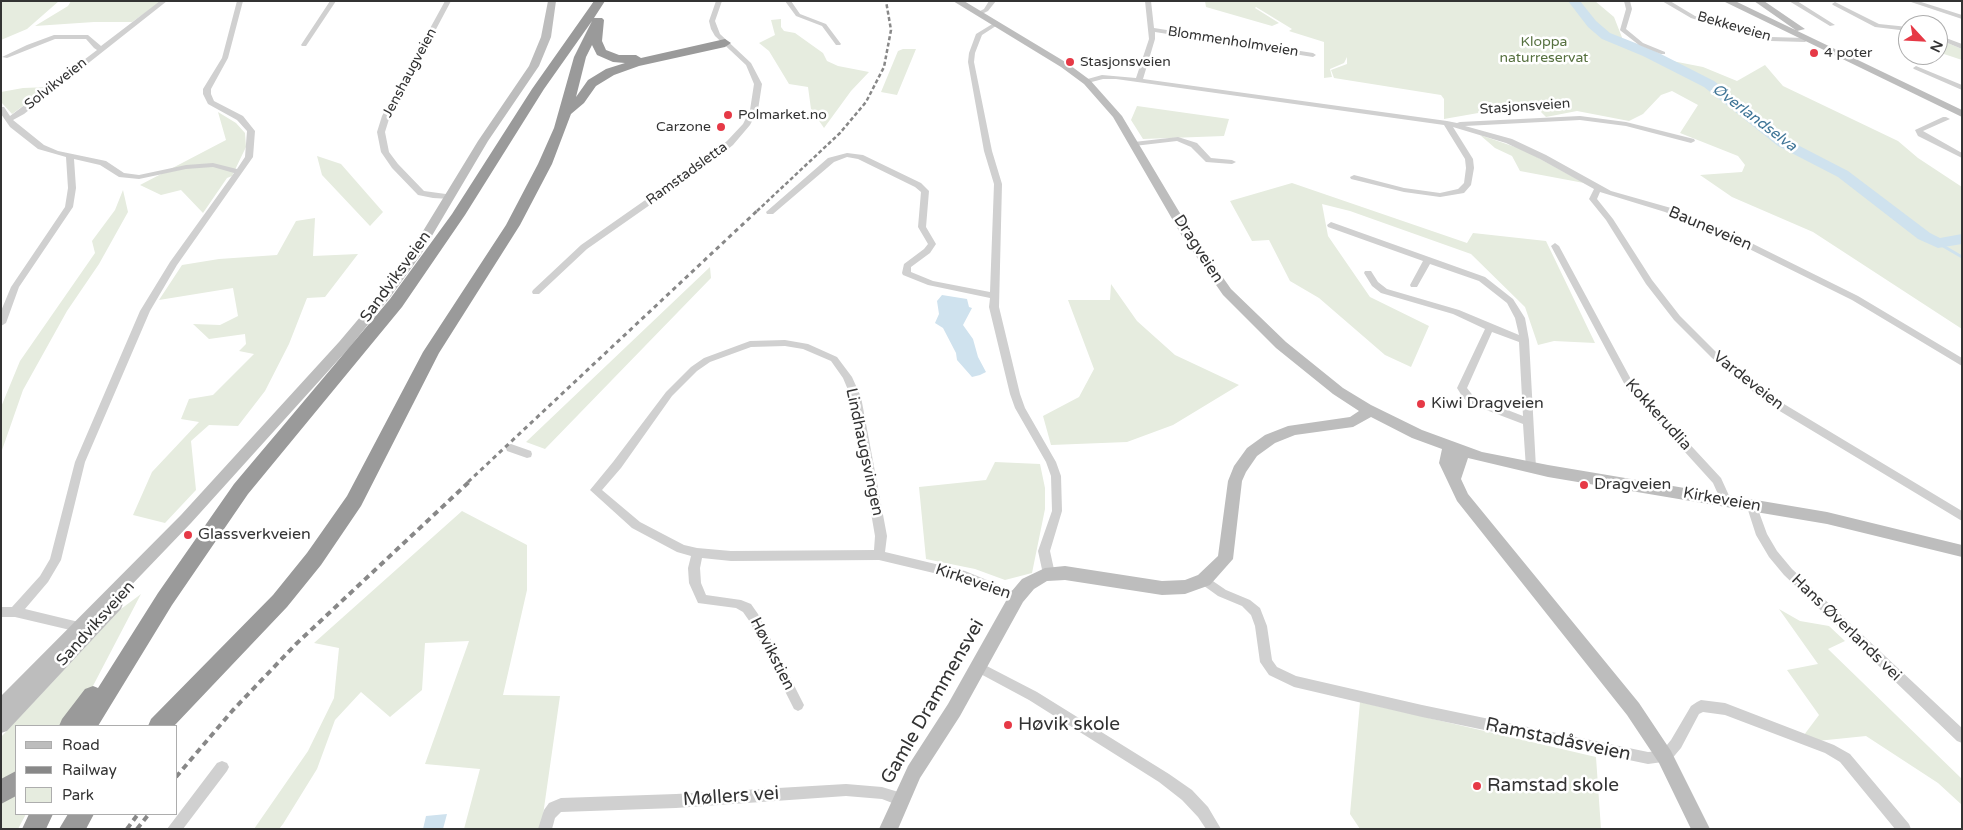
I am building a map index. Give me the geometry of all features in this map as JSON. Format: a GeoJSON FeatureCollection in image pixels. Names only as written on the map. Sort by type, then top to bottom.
{"type":"FeatureCollection","features":[{"type":"Feature","properties":{"kind":"highway"},"geometry":{"type":"LineString","coordinates":[[71,725],[165,599],[241,489],[396,303],[458,215],[538,90],[600,1]]}},
{"type":"Feature","properties":{"kind":"highway"},"geometry":{"type":"LineString","coordinates":[[160,725],[275,606],[309,566],[342,519],[369,473],[431,352],[524,205],[555,144],[566,112],[580,57],[598,21],[612,1]]}},
{"type":"Feature","properties":{"kind":"highway"},"geometry":{"type":"LineString","coordinates":[[598,21],[598,48],[608,56],[628,60],[666,56]]}},
{"type":"Feature","properties":{"kind":"highway"},"geometry":{"type":"LineString","coordinates":[[566,112],[580,100],[588,87],[600,77],[617,69],[725,43]]}},
{"type":"Feature","properties":{"kind":"highway"},"geometry":{"type":"LineString","coordinates":[[87,725],[165,599]]}},
{"type":"Feature","properties":{"kind":"highway"},"geometry":{"type":"LineString","coordinates":[[1,793],[15,783]]}},
{"type":"Feature","properties":{"kind":"highway"},"geometry":{"type":"LineString","coordinates":[[34,829],[41,815]]}},
{"type":"Feature","properties":{"kind":"highway"},"geometry":{"type":"LineString","coordinates":[[71,829],[81,815]]}},
{"type":"Feature","properties":{"kind":"main road","name":"Sandviksveien"},"geometry":{"type":"LineString","coordinates":[[1,725],[364,322],[410,262],[483,141],[538,57],[547,33],[552,1]]}},
{"type":"Feature","properties":{"kind":"main road"},"geometry":{"type":"LineString","coordinates":[[957,1],[1071,69],[1087,82]]}},
{"type":"Feature","properties":{"kind":"main road"},"geometry":{"type":"LineString","coordinates":[[1727,1],[1962,114]]}},
{"type":"Feature","properties":{"kind":"main road"},"geometry":{"type":"LineString","coordinates":[[1758,1],[1806,33],[1808,37],[1805,40]]}},
{"type":"Feature","properties":{"kind":"main road","name":"Dragveien"},"geometry":{"type":"LineString","coordinates":[[1087,82],[1113,111],[1204,262],[1226,292],[1281,345],[1362,412]]}},
{"type":"Feature","properties":{"kind":"main road","name":"Kirkeveien"},"geometry":{"type":"LineString","coordinates":[[1017,597],[1028,584],[1049,574],[1076,573],[1162,588],[1185,588],[1204,580],[1225,559],[1229,543],[1233,490],[1239,470],[1246,460],[1270,440],[1293,430],[1353,422],[1362,412],[1411,438],[1454,452],[1531,468],[1751,504],[1863,526],[1962,551]]}},
{"type":"Feature","properties":{"kind":"main road"},"geometry":{"type":"LineString","coordinates":[[1454,452],[1459,467],[1454,478],[1462,497],[1616,687],[1665,757],[1701,829]]}},
{"type":"Feature","properties":{"kind":"main road","name":"Gamle Drammensvei"},"geometry":{"type":"LineString","coordinates":[[888,829],[900,799],[924,755],[979,666],[1017,597]]}},
{"type":"Feature","properties":{"kind":"main road","name":"Sandviksveien"},"geometry":{"type":"LineString","coordinates":[[1,708],[86,629]]}},
{"type":"Feature","properties":{"kind":"street","name":"Solvikveien"},"geometry":{"type":"LineString","coordinates":[[9,119],[164,1]]}},
{"type":"Feature","properties":{"kind":"street"},"geometry":{"type":"LineString","coordinates":[[15,612],[44,579],[55,560],[80,462],[145,311],[173,264],[250,157],[251,131],[240,118],[211,102],[206,94],[207,89],[222,65],[240,1]]}},
{"type":"Feature","properties":{"kind":"street"},"geometry":{"type":"LineString","coordinates":[[304,45],[333,1]]}},
{"type":"Feature","properties":{"kind":"street","name":"Jenshaugveien"},"geometry":{"type":"LineString","coordinates":[[448,1],[386,116],[381,132],[385,152],[395,166],[421,193],[450,197]]}},
{"type":"Feature","properties":{"kind":"street","name":"Ramstadsletta"},"geometry":{"type":"LineString","coordinates":[[536,292],[584,247],[714,156],[730,143],[746,125],[754,110],[758,84],[749,64],[717,35],[712,21],[719,1]]}},
{"type":"Feature","properties":{"kind":"street"},"geometry":{"type":"LineString","coordinates":[[788,1],[798,16],[824,25],[838,44]]}},
{"type":"Feature","properties":{"kind":"street"},"geometry":{"type":"LineString","coordinates":[[978,14],[986,10],[992,1]]}},
{"type":"Feature","properties":{"kind":"street","name":"Blommenholmveien"},"geometry":{"type":"LineString","coordinates":[[1139,80],[1150,51],[1153,30],[1148,1]]}},
{"type":"Feature","properties":{"kind":"street"},"geometry":{"type":"LineString","coordinates":[[1627,1],[1629,9],[1623,30],[1641,44],[1663,53]]}},
{"type":"Feature","properties":{"kind":"street","name":"Bekkeveien"},"geometry":{"type":"LineString","coordinates":[[1665,1],[1693,16],[1727,28],[1771,39],[1805,40]]}},
{"type":"Feature","properties":{"kind":"street"},"geometry":{"type":"LineString","coordinates":[[1792,1],[1832,25]]}},
{"type":"Feature","properties":{"kind":"street"},"geometry":{"type":"LineString","coordinates":[[1911,1],[1962,17]]}},
{"type":"Feature","properties":{"kind":"street"},"geometry":{"type":"LineString","coordinates":[[1835,4],[1877,26],[1898,28]]}},
{"type":"Feature","properties":{"kind":"street"},"geometry":{"type":"LineString","coordinates":[[996,24],[985,29],[977,38],[972,53],[972,70],[988,152],[998,184],[993,296],[998,330],[1015,394],[1020,408],[1051,462],[1056,476],[1057,511],[1044,550],[1049,574]]}},
{"type":"Feature","properties":{"kind":"street","name":"Blommenholmveien"},"geometry":{"type":"LineString","coordinates":[[1153,30],[1313,55]]}},
{"type":"Feature","properties":{"kind":"street","name":"Solvikveien"},"geometry":{"type":"LineString","coordinates":[[5,57],[54,38],[88,37],[96,47],[102,49]]}},
{"type":"Feature","properties":{"kind":"street"},"geometry":{"type":"LineString","coordinates":[[1948,41],[1962,47]]}},
{"type":"Feature","properties":{"kind":"street"},"geometry":{"type":"LineString","coordinates":[[1916,68],[1962,88]]}},
{"type":"Feature","properties":{"kind":"street","name":"Stasjonsveien"},"geometry":{"type":"LineString","coordinates":[[1087,82],[1109,77],[1139,80],[1447,124],[1479,125],[1560,117],[1580,118],[1626,124],[1691,141]]}},
{"type":"Feature","properties":{"kind":"street"},"geometry":{"type":"LineString","coordinates":[[1,110],[26,137],[41,148],[103,163],[116,173],[128,177],[201,166],[222,166],[239,172]]}},
{"type":"Feature","properties":{"kind":"street"},"geometry":{"type":"LineString","coordinates":[[1946,119],[1919,130],[1921,134],[1962,156]]}},
{"type":"Feature","properties":{"kind":"street"},"geometry":{"type":"LineString","coordinates":[[1354,177],[1424,194],[1440,196],[1461,191],[1468,183],[1470,168],[1468,159],[1447,124]]}},
{"type":"Feature","properties":{"kind":"street","name":"Bauneveien"},"geometry":{"type":"LineString","coordinates":[[1447,124],[1524,148],[1598,188],[1668,210],[1762,252],[1862,302],[1962,363]]}},
{"type":"Feature","properties":{"kind":"street"},"geometry":{"type":"LineString","coordinates":[[1134,144],[1178,139],[1194,144],[1209,160],[1232,162]]}},
{"type":"Feature","properties":{"kind":"street"},"geometry":{"type":"LineString","coordinates":[[770,212],[831,160],[847,155],[860,157],[918,185],[925,191],[922,227],[932,244],[927,251],[907,266],[906,273],[931,282],[993,296]]}},
{"type":"Feature","properties":{"kind":"street"},"geometry":{"type":"LineString","coordinates":[[1,323],[14,287],[68,207],[72,198],[70,156]]}},
{"type":"Feature","properties":{"kind":"street","name":"Vardeveien"},"geometry":{"type":"LineString","coordinates":[[1598,188],[1593,199],[1617,231],[1649,282],[1682,322],[1715,356],[1771,401],[1962,517]]}},
{"type":"Feature","properties":{"kind":"street"},"geometry":{"type":"LineString","coordinates":[[1331,225],[1472,275],[1493,286],[1510,301],[1520,318],[1524,340],[1531,468]]}},
{"type":"Feature","properties":{"kind":"street","name":"Kokkerudlia"},"geometry":{"type":"LineString","coordinates":[[1555,246],[1629,384],[1717,481],[1726,500]]}},
{"type":"Feature","properties":{"kind":"street"},"geometry":{"type":"LineString","coordinates":[[1414,285],[1428,260]]}},
{"type":"Feature","properties":{"kind":"street"},"geometry":{"type":"LineString","coordinates":[[1368,273],[1375,284],[1384,291],[1456,312],[1524,340]]}},
{"type":"Feature","properties":{"kind":"street"},"geometry":{"type":"LineString","coordinates":[[1490,327],[1462,388],[1471,400],[1529,422]]}},
{"type":"Feature","properties":{"kind":"street","name":"Lindhaugsvingen"},"geometry":{"type":"LineString","coordinates":[[594,490],[617,465],[670,394],[694,369],[715,356],[750,344],[785,343],[805,346],[834,359],[847,377],[856,397],[881,536],[880,555]]}},
{"type":"Feature","properties":{"kind":"street"},"geometry":{"type":"LineString","coordinates":[[511,448],[527,454]]}},
{"type":"Feature","properties":{"kind":"street","name":"Kirkeveien"},"geometry":{"type":"LineString","coordinates":[[594,490],[644,530],[681,549],[697,553],[731,556],[880,555],[965,576],[1017,597]]}},
{"type":"Feature","properties":{"kind":"street","name":"Hans Øverlands vei"},"geometry":{"type":"LineString","coordinates":[[1751,504],[1762,535],[1772,554],[1788,572],[1962,737]]}},
{"type":"Feature","properties":{"kind":"street","name":"Høvikstien"},"geometry":{"type":"LineString","coordinates":[[697,553],[694,568],[695,583],[702,600],[737,603],[746,608],[758,625],[798,705]]}},
{"type":"Feature","properties":{"kind":"street","name":"Ramstadåsveien"},"geometry":{"type":"LineString","coordinates":[[1204,580],[1222,593],[1246,603],[1256,612],[1262,626],[1266,662],[1272,671],[1287,679],[1422,711],[1609,751],[1648,758],[1665,757]]}},
{"type":"Feature","properties":{"kind":"street"},"geometry":{"type":"LineString","coordinates":[[1,612],[15,612],[86,629]]}},
{"type":"Feature","properties":{"kind":"street"},"geometry":{"type":"LineString","coordinates":[[979,666],[1033,696],[1164,778],[1187,795],[1203,812],[1214,829]]}},
{"type":"Feature","properties":{"kind":"street"},"geometry":{"type":"LineString","coordinates":[[1665,757],[1676,744],[1695,710],[1701,706],[1725,709],[1829,749],[1845,758],[1904,829]]}},
{"type":"Feature","properties":{"kind":"street"},"geometry":{"type":"LineString","coordinates":[[174,829],[222,767]]}},
{"type":"Feature","properties":{"kind":"street","name":"Møllers vei"},"geometry":{"type":"LineString","coordinates":[[545,829],[549,815],[554,808],[561,805],[676,801],[846,790],[882,793],[900,799]]}},
{"type":"Feature","properties":{"kind":"green space"},"geometry":{"type":"Polygon","coordinates":[[[1,1],[59,1],[27,29],[1,40],[1,1]]]}},
{"type":"Feature","properties":{"kind":"green space"},"geometry":{"type":"Polygon","coordinates":[[[71,1],[162,1],[132,22],[94,22],[35,26],[68,6],[71,1]]]}},
{"type":"Feature","properties":{"kind":"green space","name":"Kloppa naturreservat"},"geometry":{"type":"Polygon","coordinates":[[[1205,1],[1595,1],[1614,17],[1623,40],[1657,58],[1703,67],[1737,81],[1765,65],[1783,86],[1898,141],[1918,158],[1962,187],[1962,329],[1813,232],[1732,197],[1700,175],[1742,172],[1745,165],[1738,156],[1680,133],[1698,105],[1672,91],[1661,95],[1643,114],[1629,121],[1577,111],[1546,117],[1538,109],[1539,106],[1511,112],[1501,109],[1444,119],[1444,99],[1441,95],[1334,78],[1331,70],[1347,64],[1347,57],[1344,63],[1330,69],[1332,77],[1324,78],[1324,42],[1289,31],[1292,29],[1256,7],[1279,23],[1272,26],[1206,7],[1205,1]]]}},
{"type":"Feature","properties":{"kind":"green space"},"geometry":{"type":"Polygon","coordinates":[[[781,19],[781,27],[784,31],[795,33],[823,53],[827,61],[838,66],[869,72],[851,91],[824,128],[811,109],[808,87],[789,84],[769,51],[759,43],[775,35],[771,20],[781,19]]]}},
{"type":"Feature","properties":{"kind":"green space"},"geometry":{"type":"Polygon","coordinates":[[[1948,43],[1962,49],[1962,60],[1948,55],[1948,43]]]}},
{"type":"Feature","properties":{"kind":"green space"},"geometry":{"type":"Polygon","coordinates":[[[916,49],[897,95],[881,92],[898,51],[916,49]]]}},
{"type":"Feature","properties":{"kind":"green space"},"geometry":{"type":"Polygon","coordinates":[[[49,87],[12,114],[1,102],[1,92],[23,88],[49,87]]]}},
{"type":"Feature","properties":{"kind":"green space"},"geometry":{"type":"Polygon","coordinates":[[[1137,106],[1229,119],[1224,136],[1143,139],[1131,120],[1137,106]]]}},
{"type":"Feature","properties":{"kind":"green space"},"geometry":{"type":"Polygon","coordinates":[[[218,112],[236,123],[245,133],[246,147],[232,176],[227,178],[203,213],[181,190],[161,195],[140,185],[226,140],[218,112]]]}},
{"type":"Feature","properties":{"kind":"green space"},"geometry":{"type":"Polygon","coordinates":[[[1480,135],[1524,150],[1584,183],[1520,171],[1512,156],[1495,148],[1480,135]]]}},
{"type":"Feature","properties":{"kind":"green space"},"geometry":{"type":"Polygon","coordinates":[[[317,156],[341,164],[383,212],[370,226],[322,175],[317,156]]]}},
{"type":"Feature","properties":{"kind":"green space"},"geometry":{"type":"Polygon","coordinates":[[[1292,183],[1467,243],[1473,233],[1546,241],[1595,343],[1554,341],[1538,345],[1525,307],[1471,254],[1350,211],[1322,204],[1328,236],[1370,297],[1429,326],[1411,367],[1385,355],[1319,298],[1290,281],[1269,240],[1252,241],[1230,201],[1292,183]]]}},
{"type":"Feature","properties":{"kind":"green space"},"geometry":{"type":"Polygon","coordinates":[[[123,190],[128,212],[99,264],[67,311],[23,390],[1,453],[1,407],[20,361],[95,253],[92,241],[115,210],[123,190]]]}},
{"type":"Feature","properties":{"kind":"green space"},"geometry":{"type":"Polygon","coordinates":[[[315,218],[313,256],[358,254],[325,297],[307,298],[289,344],[265,391],[238,426],[209,425],[191,441],[196,490],[165,523],[133,515],[152,472],[199,422],[181,419],[189,399],[213,395],[254,354],[239,351],[246,344],[245,334],[209,339],[193,324],[220,325],[238,316],[233,288],[159,300],[182,265],[219,259],[277,255],[296,221],[315,218]]]}},
{"type":"Feature","properties":{"kind":"green space"},"geometry":{"type":"Polygon","coordinates":[[[710,267],[711,278],[545,449],[526,442],[710,267]]]}},
{"type":"Feature","properties":{"kind":"green space"},"geometry":{"type":"Polygon","coordinates":[[[1111,284],[1137,321],[1175,355],[1239,385],[1173,425],[1127,442],[1051,445],[1043,416],[1079,397],[1094,369],[1068,300],[1110,300],[1111,284]]]}},
{"type":"Feature","properties":{"kind":"green space"},"geometry":{"type":"Polygon","coordinates":[[[995,462],[1040,464],[1045,488],[1045,509],[1032,573],[1005,580],[975,569],[926,559],[919,487],[986,480],[995,462]]]}},
{"type":"Feature","properties":{"kind":"green space"},"geometry":{"type":"Polygon","coordinates":[[[462,511],[527,545],[527,590],[503,695],[560,696],[541,829],[464,829],[480,769],[425,764],[469,641],[425,643],[422,690],[390,717],[361,692],[335,720],[317,769],[283,824],[279,829],[254,829],[308,751],[334,698],[339,648],[314,643],[462,511]]]}},
{"type":"Feature","properties":{"kind":"green space"},"geometry":{"type":"Polygon","coordinates":[[[141,594],[73,725],[15,725],[15,815],[25,815],[18,829],[1,829],[1,737],[121,609],[141,594]]]}},
{"type":"Feature","properties":{"kind":"green space"},"geometry":{"type":"Polygon","coordinates":[[[1779,609],[1800,621],[1829,626],[1845,641],[1828,649],[1962,779],[1962,805],[1938,783],[1866,736],[1817,741],[1804,735],[1819,715],[1787,670],[1818,664],[1779,609]]]}},
{"type":"Feature","properties":{"kind":"green space","name":"Ramstad skole"},"geometry":{"type":"Polygon","coordinates":[[[1360,702],[1596,757],[1601,829],[1360,829],[1350,814],[1360,702]]]}},
{"type":"Feature","properties":{"kind":"water"},"geometry":{"type":"Polygon","coordinates":[[[942,295],[967,299],[969,307],[972,308],[963,325],[973,339],[978,357],[986,372],[972,377],[957,360],[956,353],[943,328],[935,323],[939,314],[937,301],[942,295]]]}},
{"type":"Feature","properties":{"kind":"water"},"geometry":{"type":"Polygon","coordinates":[[[447,814],[443,829],[423,829],[426,816],[447,814]]]}},
{"type":"Feature","properties":{"kind":"waterway","name":"Øverlandselva"},"geometry":{"type":"LineString","coordinates":[[1574,1],[1592,24],[1606,36],[1648,53],[1709,84],[1783,143],[1843,174],[1924,236],[1938,243],[1962,239]]}},
{"type":"Feature","properties":{"kind":"waterway"},"geometry":{"type":"LineString","coordinates":[[1938,243],[1962,257]]}},
{"type":"Feature","properties":{"kind":"railway"},"geometry":{"type":"LineString","coordinates":[[757,211],[840,133],[866,102],[884,67],[891,30],[886,1]]}},
{"type":"Feature","properties":{"kind":"railway"},"geometry":{"type":"LineString","coordinates":[[468,482],[758,210]]}},
{"type":"Feature","properties":{"kind":"railway"},"geometry":{"type":"LineString","coordinates":[[178,775],[233,710],[296,644],[470,481]]}},
{"type":"Feature","properties":{"kind":"railway"},"geometry":{"type":"LineString","coordinates":[[127,829],[137,815]]}},
{"type":"Feature","properties":{"kind":"railway"},"geometry":{"type":"LineString","coordinates":[[137,829],[148,815]]}},
{"type":"Feature","properties":{"kind":"place","name":"4 poter"},"geometry":{"type":"Point","coordinates":[1814,53]}},
{"type":"Feature","properties":{"kind":"place","name":"Stasjonsveien"},"geometry":{"type":"Point","coordinates":[1070,62]}},
{"type":"Feature","properties":{"kind":"place","name":"Polmarket.no"},"geometry":{"type":"Point","coordinates":[728,115]}},
{"type":"Feature","properties":{"kind":"place","name":"Carzone"},"geometry":{"type":"Point","coordinates":[721,127]}},
{"type":"Feature","properties":{"kind":"place","name":"Kiwi Dragveien"},"geometry":{"type":"Point","coordinates":[1421,404]}},
{"type":"Feature","properties":{"kind":"place","name":"Dragveien"},"geometry":{"type":"Point","coordinates":[1584,485]}},
{"type":"Feature","properties":{"kind":"place","name":"Glassverkveien"},"geometry":{"type":"Point","coordinates":[188,535]}},
{"type":"Feature","properties":{"kind":"place","name":"Høvik skole"},"geometry":{"type":"Point","coordinates":[1008,725]}},
{"type":"Feature","properties":{"kind":"place","name":"Ramstad skole"},"geometry":{"type":"Point","coordinates":[1477,786]}}]}
